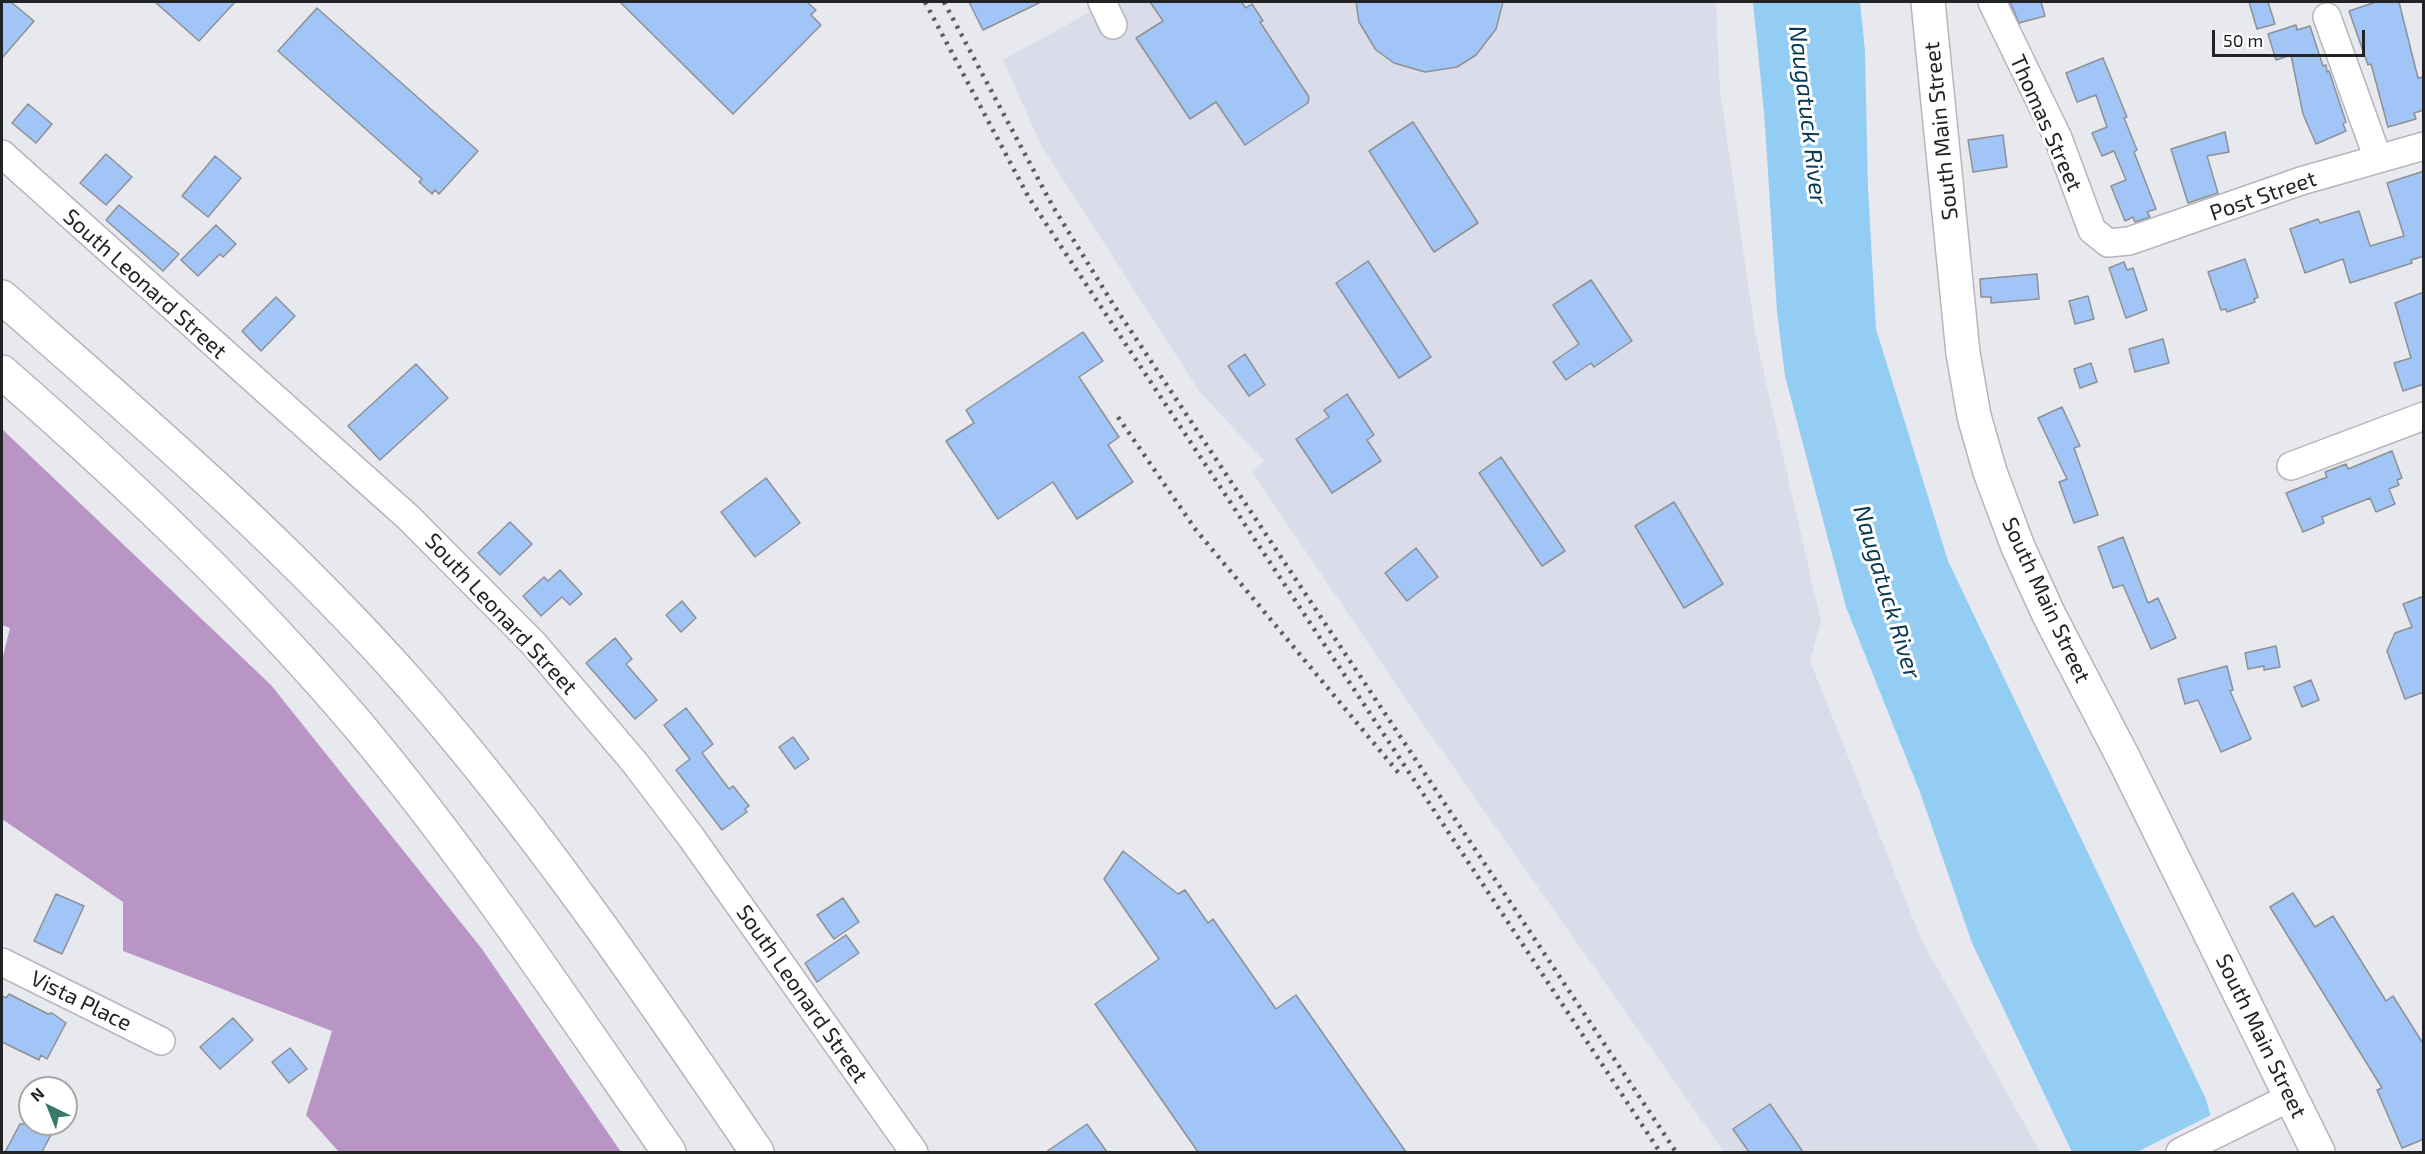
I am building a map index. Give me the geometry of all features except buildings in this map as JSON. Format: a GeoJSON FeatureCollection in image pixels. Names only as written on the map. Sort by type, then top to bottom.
{"type":"FeatureCollection","features":[{"type":"Feature","properties":{"kind":"main road","name":"South Main Street"},"geometry":{"type":"LineString","coordinates":[[1928,2],[1963,353],[1974,416],[1990,472],[2018,547],[2049,615],[2124,759],[2318,1152]]}},
{"type":"Feature","properties":{"kind":"main road"},"geometry":{"type":"LineString","coordinates":[[2,297],[147,423],[255,523],[410,684],[503,796],[548,855],[757,1152]]}},
{"type":"Feature","properties":{"kind":"main road"},"geometry":{"type":"LineString","coordinates":[[2,372],[111,469],[188,542],[263,619],[359,727],[491,899],[669,1152]]}},
{"type":"Feature","properties":{"kind":"street","name":"Thomas Street"},"geometry":{"type":"LineString","coordinates":[[1992,2],[2058,138],[2090,226],[2103,241]]}},
{"type":"Feature","properties":{"kind":"street"},"geometry":{"type":"LineString","coordinates":[[2327,17],[2378,159]]}},
{"type":"Feature","properties":{"kind":"street","name":"Post Street"},"geometry":{"type":"LineString","coordinates":[[2103,241],[2115,244],[2129,242],[2301,181],[2424,146]]}},
{"type":"Feature","properties":{"kind":"street","name":"South Leonard Street"},"geometry":{"type":"LineString","coordinates":[[2,154],[11,167],[409,518],[534,644],[610,732],[678,819],[914,1152]]}},
{"type":"Feature","properties":{"kind":"street"},"geometry":{"type":"LineString","coordinates":[[2291,466],[2424,416]]}},
{"type":"Feature","properties":{"kind":"street","name":"Vista Place"},"geometry":{"type":"LineString","coordinates":[[2,962],[161,1041]]}},
{"type":"Feature","properties":{"kind":"street"},"geometry":{"type":"LineString","coordinates":[[2180,1152],[2291,1097]]}},
{"type":"Feature","properties":{"kind":"shaded area"},"geometry":{"type":"Polygon","coordinates":[[[1108,2],[1716,2],[1720,91],[1756,338],[1821,621],[1810,661],[1921,939],[2039,1150],[2037,1152],[1724,1152],[1414,711],[1252,472],[1264,461],[1199,391],[1041,145],[1003,60],[1108,2]]]}},
{"type":"Feature","properties":{"kind":"shaded area"},"geometry":{"type":"Polygon","coordinates":[[[2,429],[271,685],[482,949],[621,1152],[339,1152],[306,1115],[332,1031],[123,951],[123,902],[2,819],[2,660],[10,628],[2,625],[2,429]]]}},
{"type":"Feature","properties":{"kind":"water","name":"Naugatuck River"},"geometry":{"type":"Polygon","coordinates":[[[1753,2],[1860,2],[1865,52],[1868,189],[1876,329],[1948,561],[2206,1099],[2220,1152],[2072,1152],[1972,943],[1920,792],[1846,607],[1785,376],[1777,311],[1764,112],[1753,2]]]}},
{"type":"Feature","properties":{"kind":"pier"},"geometry":{"type":"Polygon","coordinates":[[[2213,1114],[2223,1152],[2137,1152],[2213,1114]]]}},
{"type":"Feature","properties":{"kind":"railway"},"geometry":{"type":"LineString","coordinates":[[925,2],[1029,198],[1660,1152]]}},
{"type":"Feature","properties":{"kind":"railway"},"geometry":{"type":"LineString","coordinates":[[944,2],[1052,205],[1111,301],[1676,1152]]}},
{"type":"Feature","properties":{"kind":"railway"},"geometry":{"type":"LineString","coordinates":[[1118,417],[1196,530],[1402,777]]}}]}
